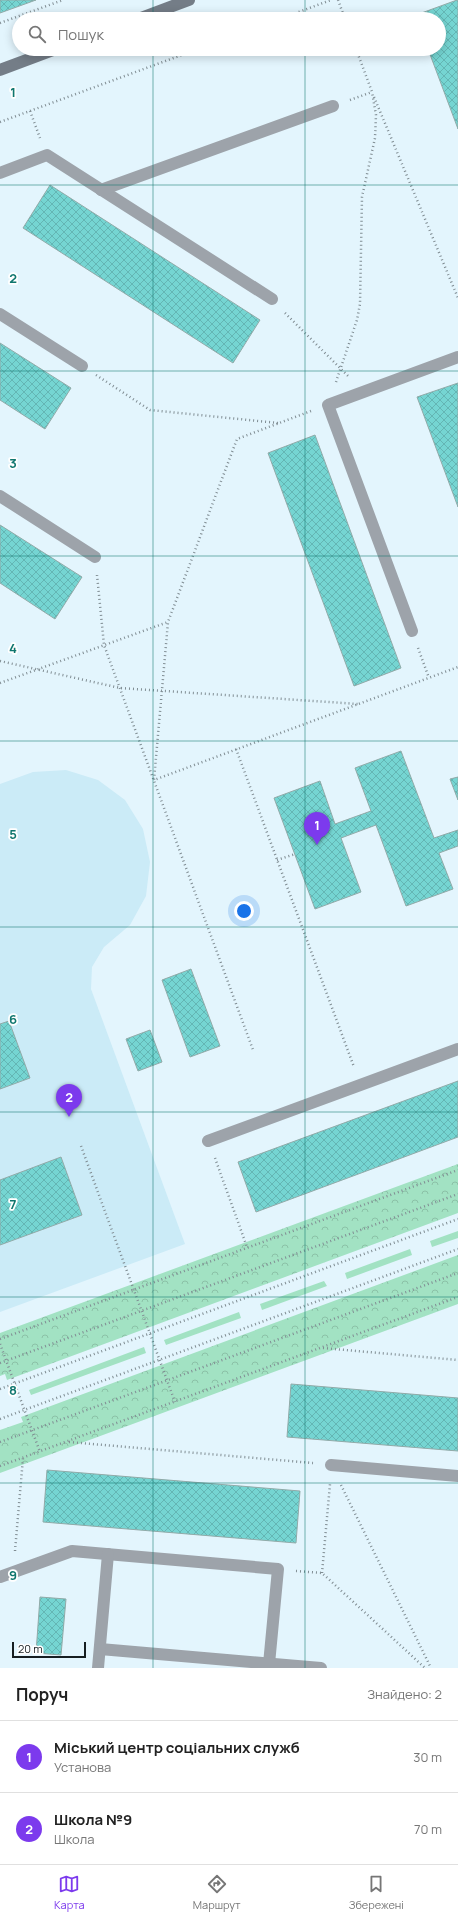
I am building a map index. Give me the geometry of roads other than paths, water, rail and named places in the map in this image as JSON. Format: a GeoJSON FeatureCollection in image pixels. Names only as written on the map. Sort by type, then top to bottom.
{"type":"FeatureCollection","features":[{"type":"Feature","properties":{"kind":"main road"},"geometry":{"type":"LineString","coordinates":[[157,12],[189,0]]}},
{"type":"Feature","properties":{"kind":"main road"},"geometry":{"type":"LineString","coordinates":[[0,70],[37,56]]}},
{"type":"Feature","properties":{"kind":"lane"},"geometry":{"type":"LineString","coordinates":[[101,190],[333,106]]}},
{"type":"Feature","properties":{"kind":"lane"},"geometry":{"type":"LineString","coordinates":[[0,173],[47,155],[272,299]]}},
{"type":"Feature","properties":{"kind":"lane"},"geometry":{"type":"LineString","coordinates":[[0,314],[82,366]]}},
{"type":"Feature","properties":{"kind":"lane"},"geometry":{"type":"LineString","coordinates":[[412,631],[328,405],[458,357]]}},
{"type":"Feature","properties":{"kind":"lane"},"geometry":{"type":"LineString","coordinates":[[0,496],[95,557]]}},
{"type":"Feature","properties":{"kind":"lane"},"geometry":{"type":"LineString","coordinates":[[208,1141],[458,1049]]}},
{"type":"Feature","properties":{"kind":"lane"},"geometry":{"type":"LineString","coordinates":[[331,1465],[458,1476]]}},
{"type":"Feature","properties":{"kind":"lane"},"geometry":{"type":"LineString","coordinates":[[0,1576],[72,1551],[278,1569],[270,1664]]}},
{"type":"Feature","properties":{"kind":"lane"},"geometry":{"type":"LineString","coordinates":[[98,1668],[108,1554]]}},
{"type":"Feature","properties":{"kind":"lane"},"geometry":{"type":"LineString","coordinates":[[100,1649],[321,1668]]}},
{"type":"Feature","properties":{"kind":"place","name":"Міський центр соціальних служб"},"geometry":{"type":"Point","coordinates":[317,845]}},
{"type":"Feature","properties":{"kind":"place","name":"Школа №9"},"geometry":{"type":"Point","coordinates":[69,1117]}}]}
